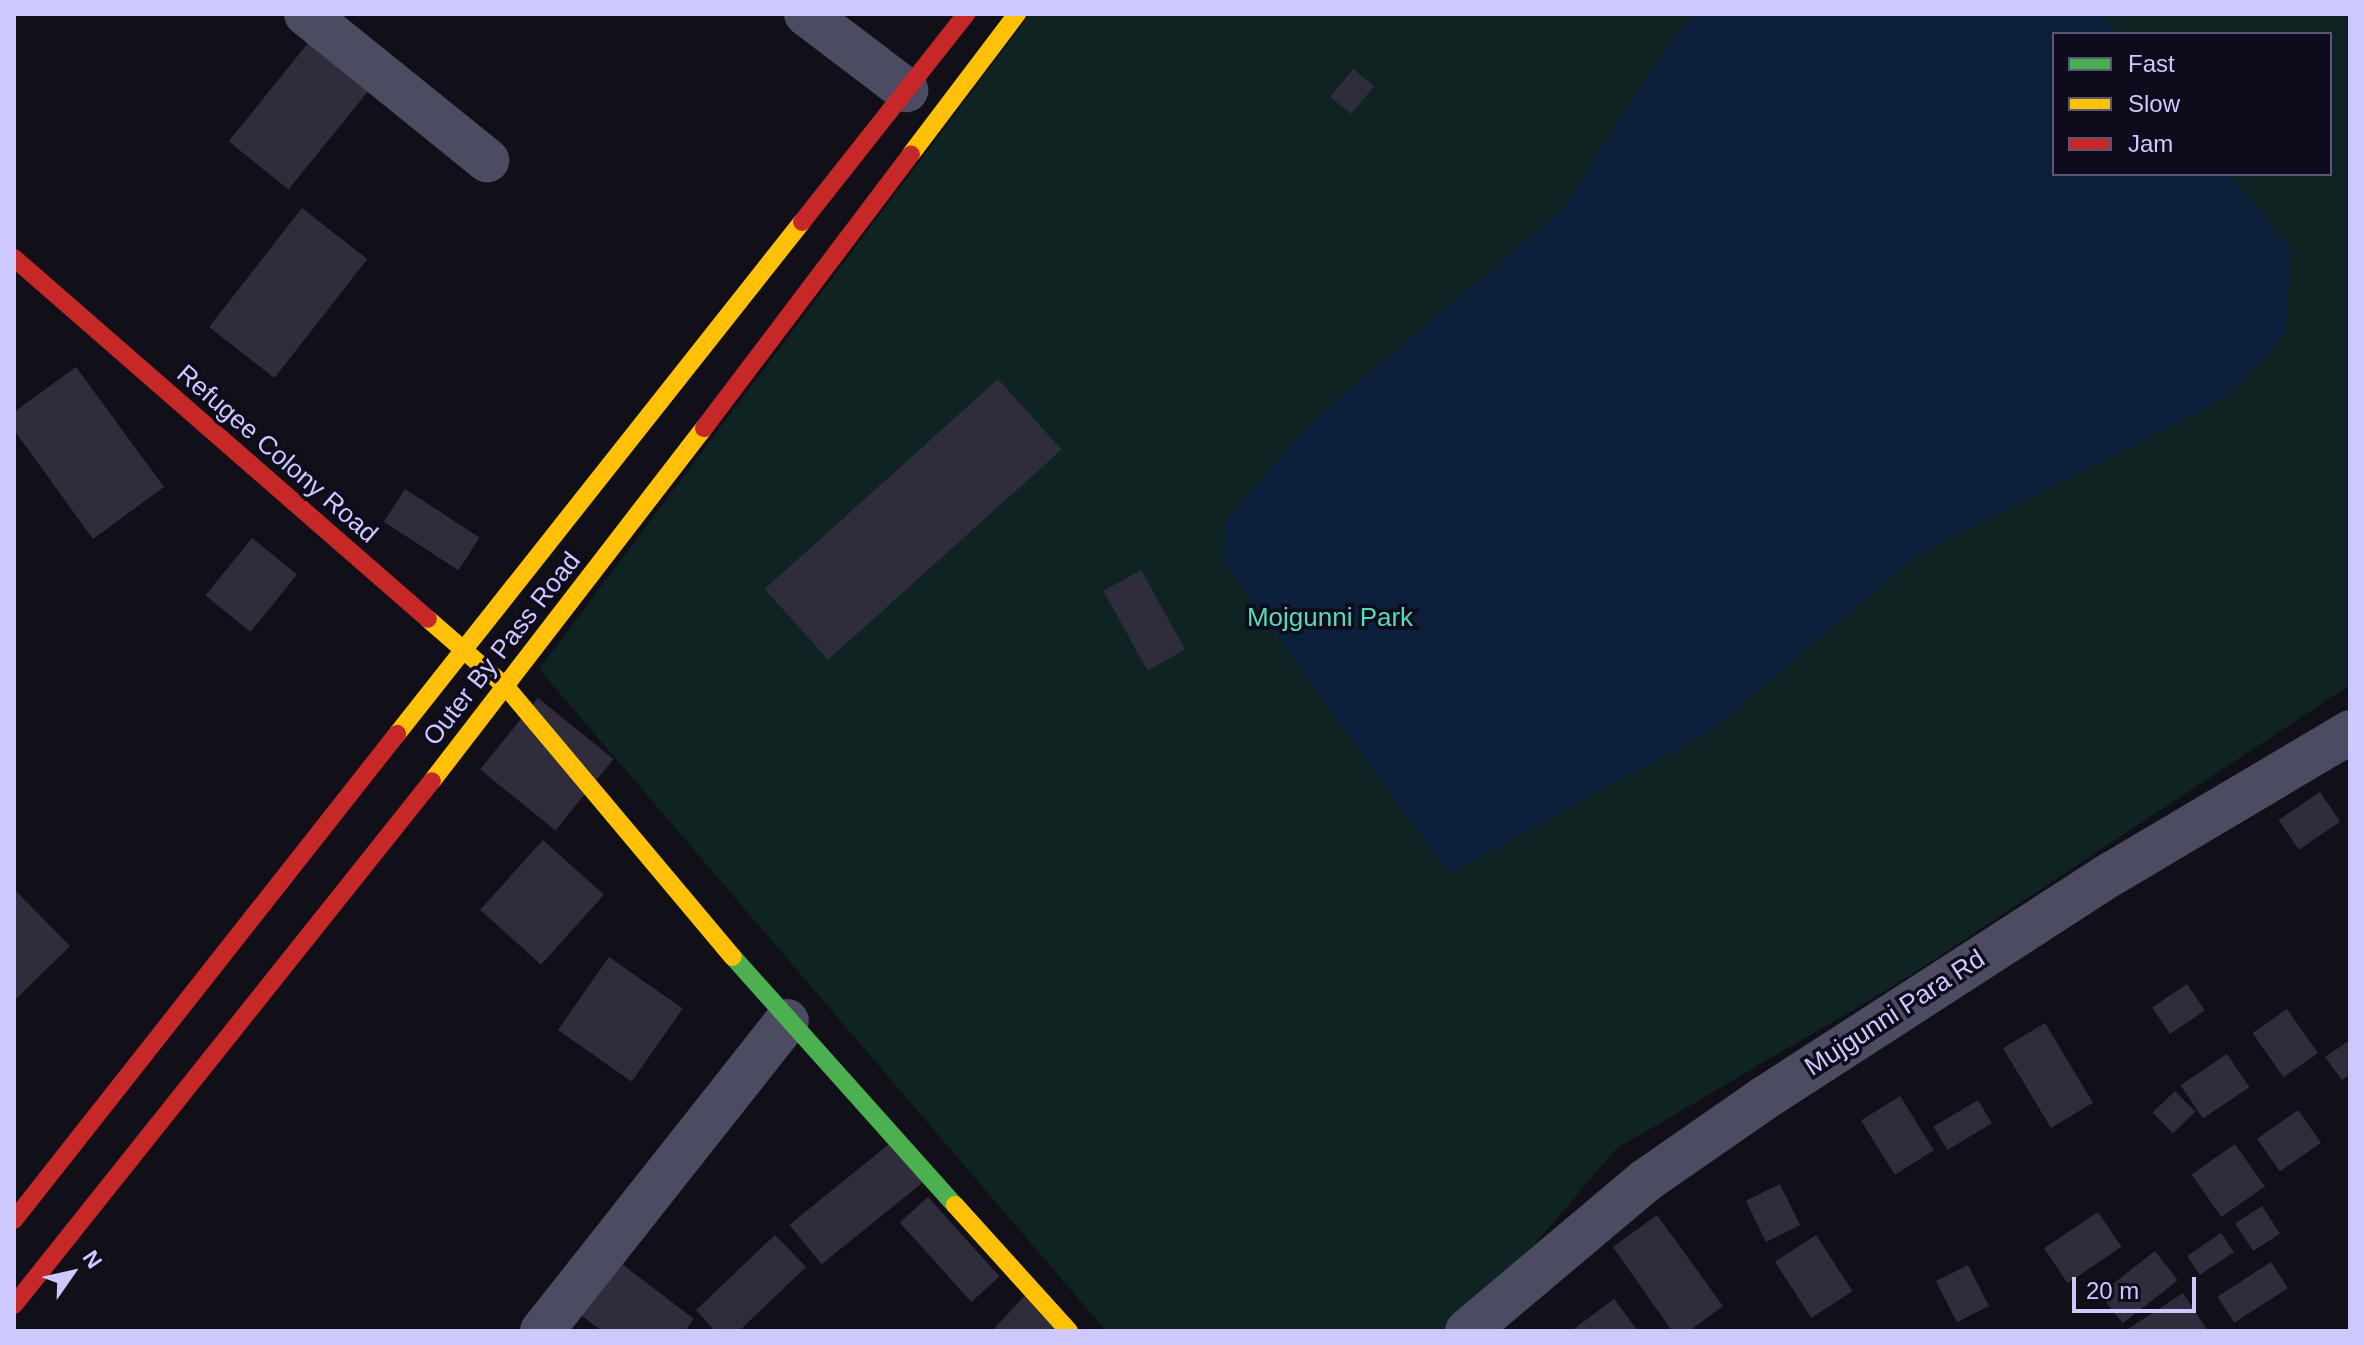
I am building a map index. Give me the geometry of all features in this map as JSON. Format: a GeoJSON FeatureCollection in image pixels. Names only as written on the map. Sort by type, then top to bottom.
{"type":"FeatureCollection","features":[{"type":"Feature","properties":{"kind":"main road","name":"Outer By Pass Road"},"geometry":{"type":"LineString","coordinates":[[14,1220],[465,655],[966,14]]}},
{"type":"Feature","properties":{"kind":"main road","name":"Outer By Pass Road"},"geometry":{"type":"LineString","coordinates":[[14,1305],[507,688],[1017,14]]}},
{"type":"Feature","properties":{"kind":"main road","name":"Refugee Colony Road"},"geometry":{"type":"LineString","coordinates":[[14,258],[465,655],[507,688],[787,1021],[1069,1331]]}},
{"type":"Feature","properties":{"kind":"street"},"geometry":{"type":"LineString","coordinates":[[306,14],[487,160]]}},
{"type":"Feature","properties":{"kind":"street"},"geometry":{"type":"LineString","coordinates":[[806,14],[906,90]]}},
{"type":"Feature","properties":{"kind":"street","name":"Mujgunni Para Rd"},"geometry":{"type":"LineString","coordinates":[[1477,1327],[1645,1181],[1763,1099],[2113,873],[2350,732]]}},
{"type":"Feature","properties":{"kind":"street"},"geometry":{"type":"LineString","coordinates":[[542,1331],[787,1021]]}},
{"type":"Feature","properties":{"kind":"green space","name":"Mojgunni Park"},"geometry":{"type":"Polygon","coordinates":[[[1030,14],[2350,14],[2350,685],[1897,984],[1616,1149],[1476,1313],[1454,1331],[1106,1331],[539,669],[1030,14]]]}},
{"type":"Feature","properties":{"kind":"water"},"geometry":{"type":"Polygon","coordinates":[[[1696,14],[2101,14],[2115,32],[2052,32],[2052,176],[2232,176],[2291,250],[2285,336],[2227,397],[1914,557],[1713,729],[1449,874],[1222,559],[1227,519],[1315,419],[1562,210],[1667,47],[1696,14]]]}},
{"type":"Feature","properties":{"kind":"building"},"geometry":{"type":"Polygon","coordinates":[[[313,37],[373,85],[289,190],[229,141],[313,37]]]}},
{"type":"Feature","properties":{"kind":"building"},"geometry":{"type":"Polygon","coordinates":[[[1353,69],[1374,86],[1351,114],[1330,97],[1353,69]]]}},
{"type":"Feature","properties":{"kind":"building"},"geometry":{"type":"Polygon","coordinates":[[[302,208],[367,259],[274,378],[209,327],[302,208]]]}},
{"type":"Feature","properties":{"kind":"building"},"geometry":{"type":"Polygon","coordinates":[[[76,367],[164,487],[93,539],[14,430],[14,412],[76,367]]]}},
{"type":"Feature","properties":{"kind":"building"},"geometry":{"type":"Polygon","coordinates":[[[998,379],[1062,450],[828,660],[765,589],[998,379]]]}},
{"type":"Feature","properties":{"kind":"building"},"geometry":{"type":"Polygon","coordinates":[[[405,489],[480,537],[458,570],[384,522],[405,489]]]}},
{"type":"Feature","properties":{"kind":"building"},"geometry":{"type":"Polygon","coordinates":[[[252,538],[297,575],[251,632],[205,596],[252,538]]]}},
{"type":"Feature","properties":{"kind":"building"},"geometry":{"type":"Polygon","coordinates":[[[1141,570],[1185,650],[1148,670],[1103,591],[1141,570]]]}},
{"type":"Feature","properties":{"kind":"building"},"geometry":{"type":"Polygon","coordinates":[[[538,698],[613,759],[555,831],[480,769],[538,698]]]}},
{"type":"Feature","properties":{"kind":"building"},"geometry":{"type":"Polygon","coordinates":[[[2320,792],[2340,822],[2299,850],[2279,820],[2320,792]]]}},
{"type":"Feature","properties":{"kind":"building"},"geometry":{"type":"Polygon","coordinates":[[[543,840],[604,895],[541,965],[480,910],[543,840]]]}},
{"type":"Feature","properties":{"kind":"building"},"geometry":{"type":"Polygon","coordinates":[[[14,889],[70,946],[14,1001],[14,889]]]}},
{"type":"Feature","properties":{"kind":"building"},"geometry":{"type":"Polygon","coordinates":[[[609,957],[683,1009],[632,1082],[558,1030],[609,957]]]}},
{"type":"Feature","properties":{"kind":"building"},"geometry":{"type":"Polygon","coordinates":[[[2187,984],[2205,1011],[2170,1034],[2152,1007],[2187,984]]]}},
{"type":"Feature","properties":{"kind":"building"},"geometry":{"type":"Polygon","coordinates":[[[2287,1009],[2318,1053],[2284,1077],[2253,1033],[2287,1009]]]}},
{"type":"Feature","properties":{"kind":"building"},"geometry":{"type":"Polygon","coordinates":[[[2045,1023],[2093,1103],[2051,1128],[2003,1048],[2045,1023]]]}},
{"type":"Feature","properties":{"kind":"building"},"geometry":{"type":"Polygon","coordinates":[[[2350,1040],[2350,1074],[2342,1080],[2325,1057],[2350,1040]]]}},
{"type":"Feature","properties":{"kind":"building"},"geometry":{"type":"Polygon","coordinates":[[[2227,1054],[2249,1087],[2203,1118],[2181,1085],[2227,1054]]]}},
{"type":"Feature","properties":{"kind":"building"},"geometry":{"type":"Polygon","coordinates":[[[2175,1091],[2195,1112],[2173,1133],[2153,1113],[2175,1091]]]}},
{"type":"Feature","properties":{"kind":"building"},"geometry":{"type":"Polygon","coordinates":[[[1900,1096],[1934,1150],[1895,1175],[1861,1120],[1900,1096]]]}},
{"type":"Feature","properties":{"kind":"building"},"geometry":{"type":"Polygon","coordinates":[[[1978,1100],[1992,1123],[1947,1150],[1933,1127],[1978,1100]]]}},
{"type":"Feature","properties":{"kind":"building"},"geometry":{"type":"Polygon","coordinates":[[[2298,1110],[2321,1143],[2280,1171],[2257,1139],[2298,1110]]]}},
{"type":"Feature","properties":{"kind":"building"},"geometry":{"type":"Polygon","coordinates":[[[899,1136],[931,1176],[822,1264],[789,1225],[899,1136]]]}},
{"type":"Feature","properties":{"kind":"building"},"geometry":{"type":"Polygon","coordinates":[[[2235,1144],[2265,1187],[2221,1217],[2192,1174],[2235,1144]]]}},
{"type":"Feature","properties":{"kind":"building"},"geometry":{"type":"Polygon","coordinates":[[[1780,1184],[1800,1225],[1766,1242],[1746,1201],[1780,1184]]]}},
{"type":"Feature","properties":{"kind":"building"},"geometry":{"type":"Polygon","coordinates":[[[928,1197],[1000,1277],[971,1302],[900,1222],[928,1197]]]}},
{"type":"Feature","properties":{"kind":"building"},"geometry":{"type":"Polygon","coordinates":[[[2262,1206],[2280,1234],[2253,1251],[2235,1223],[2262,1206]]]}},
{"type":"Feature","properties":{"kind":"building"},"geometry":{"type":"Polygon","coordinates":[[[2098,1212],[2121,1247],[2068,1283],[2044,1248],[2098,1212]]]}},
{"type":"Feature","properties":{"kind":"building"},"geometry":{"type":"Polygon","coordinates":[[[1657,1215],[1723,1306],[1689,1331],[1672,1331],[1613,1247],[1657,1215]]]}},
{"type":"Feature","properties":{"kind":"building"},"geometry":{"type":"Polygon","coordinates":[[[2221,1233],[2234,1252],[2200,1275],[2187,1256],[2221,1233]]]}},
{"type":"Feature","properties":{"kind":"building"},"geometry":{"type":"Polygon","coordinates":[[[775,1235],[806,1267],[739,1331],[715,1331],[696,1310],[775,1235]]]}},
{"type":"Feature","properties":{"kind":"building"},"geometry":{"type":"Polygon","coordinates":[[[1816,1235],[1852,1291],[1811,1318],[1775,1262],[1816,1235]]]}},
{"type":"Feature","properties":{"kind":"building"},"geometry":{"type":"Polygon","coordinates":[[[2155,1251],[2178,1280],[2123,1323],[2100,1294],[2155,1251]]]}},
{"type":"Feature","properties":{"kind":"building"},"geometry":{"type":"Polygon","coordinates":[[[610,1255],[694,1319],[685,1331],[602,1331],[570,1307],[610,1255]]]}},
{"type":"Feature","properties":{"kind":"building"},"geometry":{"type":"Polygon","coordinates":[[[2271,1262],[2288,1288],[2234,1323],[2217,1297],[2271,1262]]]}},
{"type":"Feature","properties":{"kind":"building"},"geometry":{"type":"Polygon","coordinates":[[[1968,1265],[1989,1306],[1957,1322],[1936,1281],[1968,1265]]]}},
{"type":"Feature","properties":{"kind":"building"},"geometry":{"type":"Polygon","coordinates":[[[1027,1293],[1067,1331],[992,1331],[1027,1293]]]}},
{"type":"Feature","properties":{"kind":"building"},"geometry":{"type":"Polygon","coordinates":[[[2183,1293],[2208,1331],[2125,1331],[2183,1293]]]}},
{"type":"Feature","properties":{"kind":"building"},"geometry":{"type":"Polygon","coordinates":[[[1614,1299],[1638,1331],[1571,1331],[1614,1299]]]}},
{"type":"Feature","properties":{"kind":"traffic: fast"},"geometry":{"type":"LineString","coordinates":[[733,957],[955,1205]]}},
{"type":"Feature","properties":{"kind":"traffic: slow"},"geometry":{"type":"LineString","coordinates":[[911,154],[1017,14]]}},
{"type":"Feature","properties":{"kind":"traffic: slow"},"geometry":{"type":"LineString","coordinates":[[397,734],[802,222]]}},
{"type":"Feature","properties":{"kind":"traffic: slow"},"geometry":{"type":"LineString","coordinates":[[432,781],[704,428]]}},
{"type":"Feature","properties":{"kind":"traffic: slow"},"geometry":{"type":"LineString","coordinates":[[428,619],[507,688],[733,957]]}},
{"type":"Feature","properties":{"kind":"traffic: slow"},"geometry":{"type":"LineString","coordinates":[[955,1205],[1069,1331]]}},
{"type":"Feature","properties":{"kind":"traffic: jam"},"geometry":{"type":"LineString","coordinates":[[802,222],[966,14]]}},
{"type":"Feature","properties":{"kind":"traffic: jam"},"geometry":{"type":"LineString","coordinates":[[704,428],[911,154]]}},
{"type":"Feature","properties":{"kind":"traffic: jam"},"geometry":{"type":"LineString","coordinates":[[14,258],[428,619]]}},
{"type":"Feature","properties":{"kind":"traffic: jam"},"geometry":{"type":"LineString","coordinates":[[14,1220],[397,734]]}},
{"type":"Feature","properties":{"kind":"traffic: jam"},"geometry":{"type":"LineString","coordinates":[[14,1305],[432,781]]}}]}
